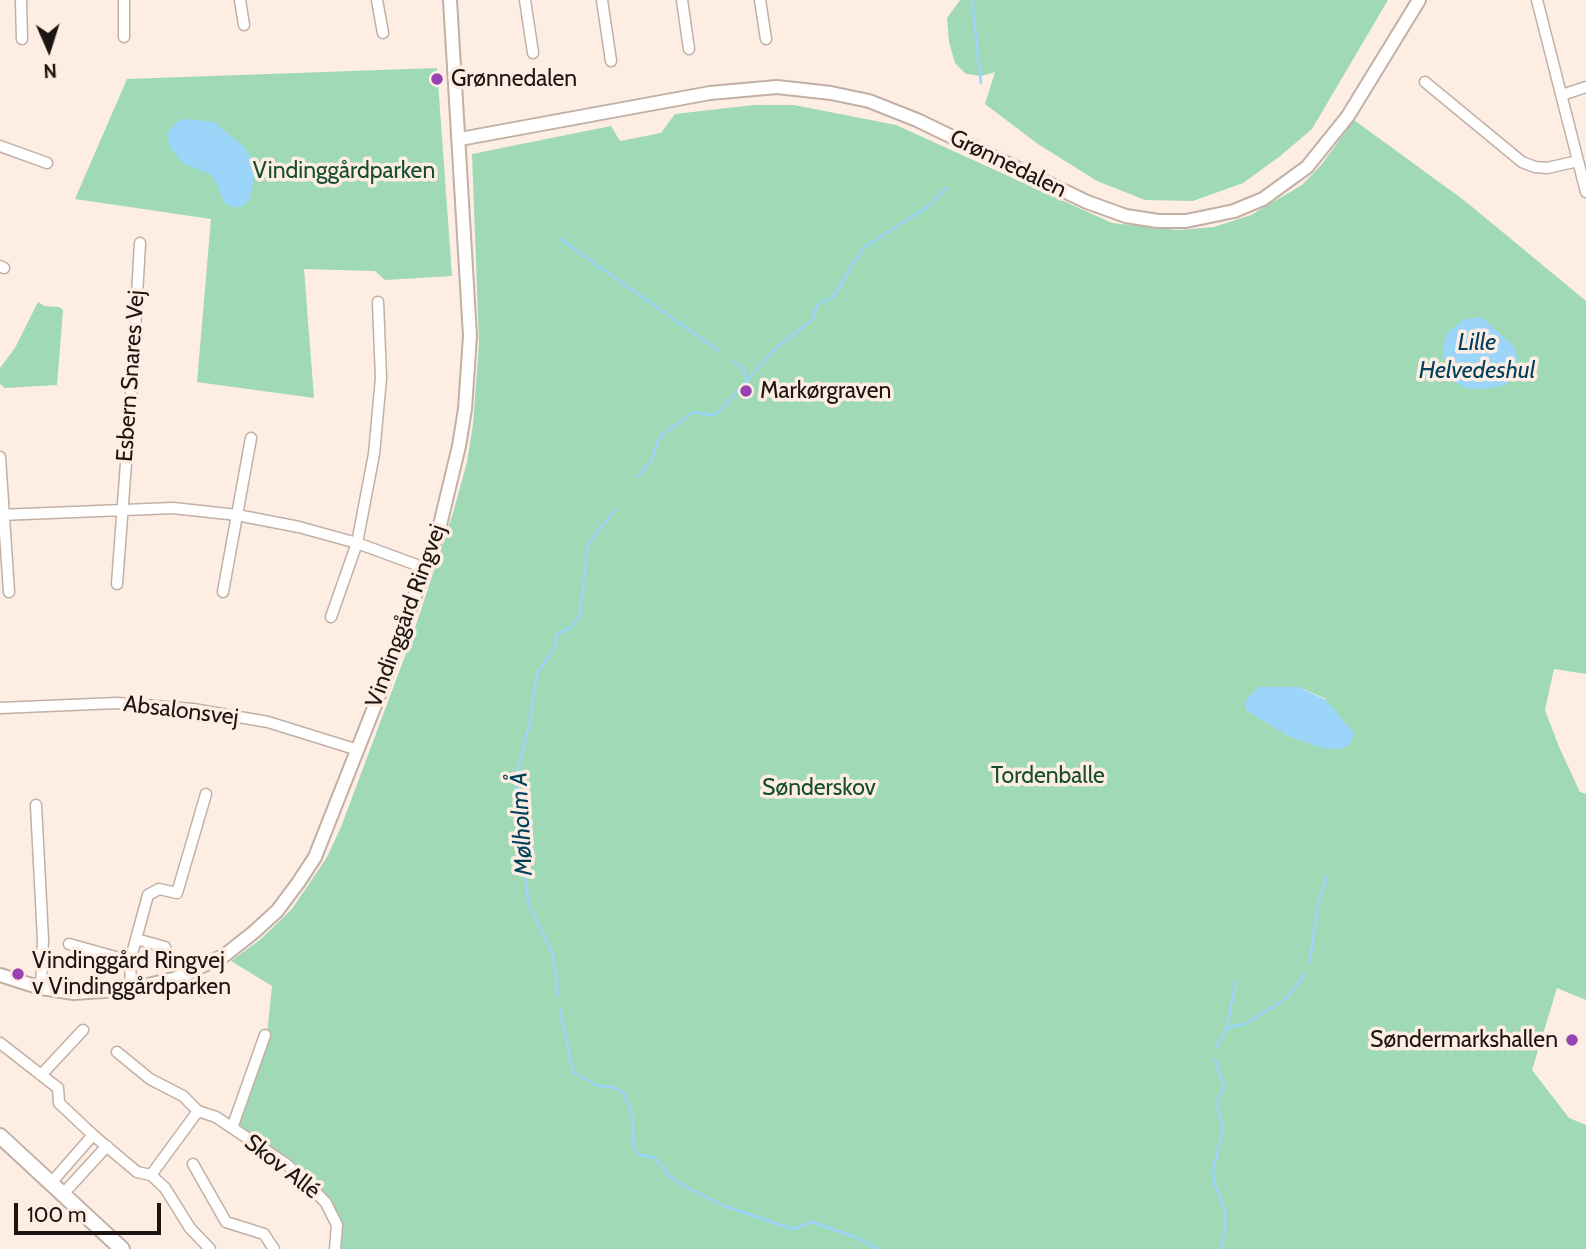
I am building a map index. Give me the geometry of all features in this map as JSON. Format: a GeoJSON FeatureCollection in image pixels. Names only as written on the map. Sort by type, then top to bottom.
{"type":"FeatureCollection","features":[{"type":"Feature","properties":{"kind":"main road"},"geometry":{"type":"LineString","coordinates":[[0,1136],[122,1249]]}},
{"type":"Feature","properties":{"kind":"street"},"geometry":{"type":"LineString","coordinates":[[21,0],[22,39]]}},
{"type":"Feature","properties":{"kind":"street"},"geometry":{"type":"LineString","coordinates":[[124,0],[124,37]]}},
{"type":"Feature","properties":{"kind":"street"},"geometry":{"type":"LineString","coordinates":[[240,0],[244,26]]}},
{"type":"Feature","properties":{"kind":"street"},"geometry":{"type":"LineString","coordinates":[[377,0],[383,33]]}},
{"type":"Feature","properties":{"kind":"street","name":"Vindinggård Ringvej"},"geometry":{"type":"LineString","coordinates":[[0,975],[41,988],[74,993],[131,989],[177,978],[225,955],[277,911],[315,857],[358,750],[425,568],[444,509],[459,446],[470,364],[469,301],[450,0]]}},
{"type":"Feature","properties":{"kind":"street"},"geometry":{"type":"LineString","coordinates":[[525,0],[533,53]]}},
{"type":"Feature","properties":{"kind":"street"},"geometry":{"type":"LineString","coordinates":[[602,0],[611,61]]}},
{"type":"Feature","properties":{"kind":"street"},"geometry":{"type":"LineString","coordinates":[[682,0],[689,49]]}},
{"type":"Feature","properties":{"kind":"street"},"geometry":{"type":"LineString","coordinates":[[760,0],[766,39]]}},
{"type":"Feature","properties":{"kind":"street","name":"Grønnedalen"},"geometry":{"type":"LineString","coordinates":[[460,139],[710,93],[777,87],[831,93],[869,101],[917,120],[1087,202],[1126,215],[1158,221],[1186,221],[1234,211],[1263,199],[1307,167],[1348,116],[1419,0]]}},
{"type":"Feature","properties":{"kind":"street"},"geometry":{"type":"LineString","coordinates":[[1537,0],[1586,192]]}},
{"type":"Feature","properties":{"kind":"street"},"geometry":{"type":"LineString","coordinates":[[1425,82],[1522,162],[1535,167],[1547,167],[1578,161]]}},
{"type":"Feature","properties":{"kind":"street"},"geometry":{"type":"LineString","coordinates":[[1562,95],[1586,87]]}},
{"type":"Feature","properties":{"kind":"street"},"geometry":{"type":"LineString","coordinates":[[0,145],[47,163]]}},
{"type":"Feature","properties":{"kind":"street","name":"Esbern Snares Vej"},"geometry":{"type":"LineString","coordinates":[[117,584],[140,243]]}},
{"type":"Feature","properties":{"kind":"street"},"geometry":{"type":"LineString","coordinates":[[331,617],[357,543],[368,488],[381,378],[378,302]]}},
{"type":"Feature","properties":{"kind":"street"},"geometry":{"type":"LineString","coordinates":[[223,592],[251,438]]}},
{"type":"Feature","properties":{"kind":"street"},"geometry":{"type":"LineString","coordinates":[[0,457],[9,592]]}},
{"type":"Feature","properties":{"kind":"street"},"geometry":{"type":"LineString","coordinates":[[2,515],[173,508],[237,515],[299,527],[357,543],[425,568]]}},
{"type":"Feature","properties":{"kind":"street","name":"Absalonsvej"},"geometry":{"type":"LineString","coordinates":[[0,708],[117,703],[193,709],[268,722],[358,750]]}},
{"type":"Feature","properties":{"kind":"street"},"geometry":{"type":"LineString","coordinates":[[131,989],[130,961],[148,895],[159,889],[177,893],[206,794]]}},
{"type":"Feature","properties":{"kind":"street"},"geometry":{"type":"LineString","coordinates":[[36,805],[43,940],[41,988]]}},
{"type":"Feature","properties":{"kind":"street"},"geometry":{"type":"LineString","coordinates":[[136,939],[165,947]]}},
{"type":"Feature","properties":{"kind":"street"},"geometry":{"type":"LineString","coordinates":[[69,944],[130,961]]}},
{"type":"Feature","properties":{"kind":"street"},"geometry":{"type":"LineString","coordinates":[[41,1075],[83,1030]]}},
{"type":"Feature","properties":{"kind":"street","name":"Skov Allé"},"geometry":{"type":"LineString","coordinates":[[232,1128],[265,1035]]}},
{"type":"Feature","properties":{"kind":"street"},"geometry":{"type":"LineString","coordinates":[[0,1043],[58,1088],[59,1103],[93,1135],[137,1172],[151,1175],[165,1188],[190,1228],[210,1249]]}},
{"type":"Feature","properties":{"kind":"street","name":"Skov Allé"},"geometry":{"type":"LineString","coordinates":[[117,1052],[150,1079],[183,1096],[198,1111],[216,1117],[286,1164],[326,1203],[337,1225],[335,1249]]}},
{"type":"Feature","properties":{"kind":"street"},"geometry":{"type":"LineString","coordinates":[[151,1175],[198,1111]]}},
{"type":"Feature","properties":{"kind":"street"},"geometry":{"type":"LineString","coordinates":[[51,1183],[93,1135]]}},
{"type":"Feature","properties":{"kind":"street"},"geometry":{"type":"LineString","coordinates":[[63,1194],[107,1146]]}},
{"type":"Feature","properties":{"kind":"street"},"geometry":{"type":"LineString","coordinates":[[194,1164],[226,1222],[264,1234],[274,1249]]}},
{"type":"Feature","properties":{"kind":"green space"},"geometry":{"type":"Polygon","coordinates":[[[960,0],[1388,0],[1312,129],[1243,183],[1193,201],[1145,200],[1097,181],[1038,144],[985,104],[995,72],[982,76],[966,74],[955,63],[949,42],[947,18],[960,0]]]}},
{"type":"Feature","properties":{"kind":"green space","name":"Vindinggårdparken"},"geometry":{"type":"Polygon","coordinates":[[[437,68],[452,276],[385,280],[375,271],[304,269],[314,398],[197,382],[211,219],[75,199],[127,79],[437,68]]]}},
{"type":"Feature","properties":{"kind":"green space","name":"Sønderskov"},"geometry":{"type":"Polygon","coordinates":[[[754,105],[794,105],[896,125],[1112,223],[1178,230],[1214,227],[1251,215],[1302,185],[1322,164],[1354,120],[1465,201],[1586,301],[1586,674],[1554,669],[1545,710],[1580,792],[1586,794],[1586,1000],[1557,988],[1532,1070],[1569,1118],[1586,1125],[1586,1249],[340,1249],[340,1223],[325,1196],[238,1128],[266,1044],[272,986],[231,961],[261,939],[292,909],[327,857],[341,827],[411,640],[467,462],[473,425],[479,343],[472,154],[611,126],[620,141],[661,133],[675,114],[754,105]],[[1299,687],[1245,709],[1290,737],[1326,699],[1299,687]]]}},
{"type":"Feature","properties":{"kind":"green space"},"geometry":{"type":"Polygon","coordinates":[[[38,302],[63,310],[57,385],[5,388],[0,384],[0,368],[15,348],[38,302]]]}},
{"type":"Feature","properties":{"kind":"water"},"geometry":{"type":"Polygon","coordinates":[[[186,119],[214,122],[249,154],[253,164],[253,184],[248,202],[241,207],[232,207],[224,202],[214,178],[183,163],[169,146],[168,132],[177,122],[186,119]]]}},
{"type":"Feature","properties":{"kind":"water","name":"Lille Helvedeshul"},"geometry":{"type":"Polygon","coordinates":[[[1482,317],[1514,347],[1518,360],[1515,374],[1506,385],[1485,389],[1465,388],[1455,382],[1448,372],[1443,343],[1448,332],[1463,320],[1482,317]]]}},
{"type":"Feature","properties":{"kind":"water"},"geometry":{"type":"Polygon","coordinates":[[[1259,687],[1299,687],[1326,700],[1354,733],[1350,744],[1342,749],[1323,748],[1290,737],[1265,722],[1245,709],[1247,698],[1259,687]]]}},
{"type":"Feature","properties":{"kind":"waterway","name":"Mølholm Å"},"geometry":{"type":"LineString","coordinates":[[972,0],[981,83]]}},
{"type":"Feature","properties":{"kind":"waterway","name":"Mølholm Å"},"geometry":{"type":"LineString","coordinates":[[638,476],[652,460],[657,442],[664,433],[694,412],[717,414],[776,348],[813,319],[817,305],[833,297],[863,248],[930,205],[946,188]]}},
{"type":"Feature","properties":{"kind":"waterway"},"geometry":{"type":"LineString","coordinates":[[560,239],[719,351]]}},
{"type":"Feature","properties":{"kind":"waterway"},"geometry":{"type":"LineString","coordinates":[[733,362],[742,367],[746,377]]}},
{"type":"Feature","properties":{"kind":"waterway","name":"Mølholm Å"},"geometry":{"type":"LineString","coordinates":[[558,995],[553,955],[528,902],[515,779],[530,722],[537,673],[554,650],[557,634],[570,628],[580,615],[588,544],[615,510]]}},
{"type":"Feature","properties":{"kind":"waterway"},"geometry":{"type":"LineString","coordinates":[[1310,962],[1317,909],[1327,876]]}},
{"type":"Feature","properties":{"kind":"waterway"},"geometry":{"type":"LineString","coordinates":[[1216,1048],[1226,1030],[1245,1024],[1287,998],[1304,975]]}},
{"type":"Feature","properties":{"kind":"waterway"},"geometry":{"type":"LineString","coordinates":[[1226,1030],[1236,982]]}},
{"type":"Feature","properties":{"kind":"waterway","name":"Mølholm Å"},"geometry":{"type":"LineString","coordinates":[[560,1010],[573,1072],[596,1085],[616,1088],[624,1093],[632,1113],[634,1148],[638,1155],[654,1157],[668,1175],[682,1185],[722,1205],[793,1229],[812,1222],[858,1238],[878,1249]]}},
{"type":"Feature","properties":{"kind":"waterway"},"geometry":{"type":"LineString","coordinates":[[1215,1060],[1224,1088],[1218,1106],[1222,1126],[1221,1140],[1213,1169],[1214,1183],[1225,1210],[1225,1232],[1221,1249]]}},
{"type":"Feature","properties":{"kind":"place","name":"Grønnedalen"},"geometry":{"type":"Point","coordinates":[437,79]}},
{"type":"Feature","properties":{"kind":"place","name":"Markørgraven"},"geometry":{"type":"Point","coordinates":[746,391]}},
{"type":"Feature","properties":{"kind":"place","name":"Vindinggård Ringvej v Vindinggårdparken"},"geometry":{"type":"Point","coordinates":[18,974]}},
{"type":"Feature","properties":{"kind":"place","name":"Søndermarkshallen"},"geometry":{"type":"Point","coordinates":[1572,1040]}},
{"type":"Feature","properties":{"kind":"park label","name":"Tordenballe"},"geometry":{"type":"Point","coordinates":[1048,776]}}]}
